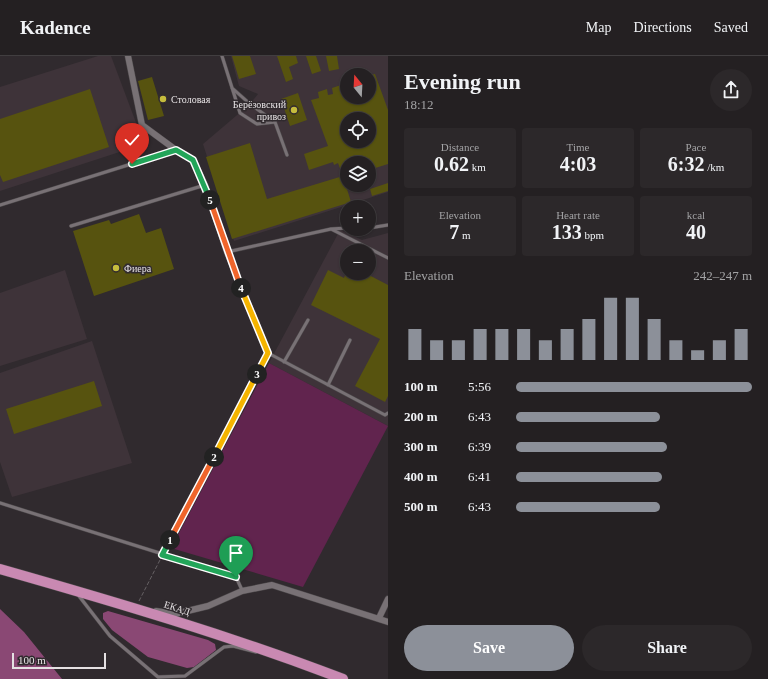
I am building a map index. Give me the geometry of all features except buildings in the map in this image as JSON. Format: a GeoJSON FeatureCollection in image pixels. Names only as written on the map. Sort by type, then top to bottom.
{"type":"FeatureCollection","features":[{"type":"Feature","properties":{"kind":"highway","name":"ЕКАД"},"geometry":{"type":"LineString","coordinates":[[0,569],[139,609],[267,651],[343,679]]}},
{"type":"Feature","properties":{"kind":"street"},"geometry":{"type":"LineString","coordinates":[[128,56],[142,125],[176,150],[193,160],[205,185],[227,252],[268,353]]}},
{"type":"Feature","properties":{"kind":"street"},"geometry":{"type":"LineString","coordinates":[[139,609],[175,614],[208,606],[242,591],[272,585],[388,622]]}},
{"type":"Feature","properties":{"kind":"street"},"geometry":{"type":"LineString","coordinates":[[379,618],[388,599]]}},
{"type":"Feature","properties":{"kind":"lane"},"geometry":{"type":"LineString","coordinates":[[222,56],[240,113],[257,124],[275,122]]}},
{"type":"Feature","properties":{"kind":"lane"},"geometry":{"type":"LineString","coordinates":[[231,87],[250,104],[275,122],[287,155]]}},
{"type":"Feature","properties":{"kind":"lane"},"geometry":{"type":"LineString","coordinates":[[0,205],[176,150]]}},
{"type":"Feature","properties":{"kind":"lane"},"geometry":{"type":"LineString","coordinates":[[72,226],[205,185]]}},
{"type":"Feature","properties":{"kind":"lane"},"geometry":{"type":"LineString","coordinates":[[376,227],[388,225]]}},
{"type":"Feature","properties":{"kind":"lane"},"geometry":{"type":"LineString","coordinates":[[227,252],[331,229],[340,228]]}},
{"type":"Feature","properties":{"kind":"lane"},"geometry":{"type":"LineString","coordinates":[[331,229],[388,258]]}},
{"type":"Feature","properties":{"kind":"lane"},"geometry":{"type":"LineString","coordinates":[[284,362],[308,320]]}},
{"type":"Feature","properties":{"kind":"lane"},"geometry":{"type":"LineString","coordinates":[[328,385],[350,340]]}},
{"type":"Feature","properties":{"kind":"lane"},"geometry":{"type":"LineString","coordinates":[[268,353],[385,415],[388,413]]}},
{"type":"Feature","properties":{"kind":"lane"},"geometry":{"type":"LineString","coordinates":[[0,504],[236,577],[242,591]]}},
{"type":"Feature","properties":{"kind":"lane"},"geometry":{"type":"LineString","coordinates":[[76,591],[110,636],[158,677],[185,676],[228,646],[252,652],[267,651]]}},
{"type":"Feature","properties":{"kind":"path"},"geometry":{"type":"LineString","coordinates":[[139,609],[146,586],[268,353]]}},
{"type":"Feature","properties":{"kind":"shaded area"},"geometry":{"type":"Polygon","coordinates":[[[98,56],[111,56],[144,144],[0,191],[0,87],[98,56]]]}},
{"type":"Feature","properties":{"kind":"shaded area"},"geometry":{"type":"Polygon","coordinates":[[[231,56],[388,56],[388,192],[363,200],[340,200],[340,207],[234,241],[203,144],[250,104],[258,94],[239,86],[231,56]]]}},
{"type":"Feature","properties":{"kind":"shaded area"},"geometry":{"type":"Polygon","coordinates":[[[340,230],[340,236],[353,236],[362,240],[388,233],[388,426],[269,363],[340,230]]]}},
{"type":"Feature","properties":{"kind":"shaded area"},"geometry":{"type":"Polygon","coordinates":[[[65,270],[87,339],[0,366],[0,293],[65,270]]]}},
{"type":"Feature","properties":{"kind":"shaded area"},"geometry":{"type":"Polygon","coordinates":[[[92,341],[132,463],[12,497],[0,462],[0,373],[92,341]]]}},
{"type":"Feature","properties":{"kind":"shaded area"},"geometry":{"type":"Polygon","coordinates":[[[269,363],[388,426],[303,587],[171,548],[269,363]]]}},
{"type":"Feature","properties":{"kind":"shaded area"},"geometry":{"type":"Polygon","coordinates":[[[0,609],[24,632],[62,679],[0,679],[0,609]]]}},
{"type":"Feature","properties":{"kind":"shaded area"},"geometry":{"type":"Polygon","coordinates":[[[108,611],[208,640],[215,644],[216,650],[194,667],[187,668],[148,657],[112,630],[103,619],[103,613],[108,611]]]}},
{"type":"Feature","properties":{"kind":"place","name":"Столовая"},"geometry":{"type":"Point","coordinates":[163,99]}},
{"type":"Feature","properties":{"kind":"place","name":"Берёзовский привоз"},"geometry":{"type":"Point","coordinates":[294,110]}},
{"type":"Feature","properties":{"kind":"place","name":"Фиера"},"geometry":{"type":"Point","coordinates":[116,268]}},
{"type":"Feature","properties":{"kind":"route"},"geometry":{"type":"LineString","coordinates":[[132,164],[176,150],[193,160],[205,185],[227,252],[268,353],[162,555],[236,577]]}}]}
